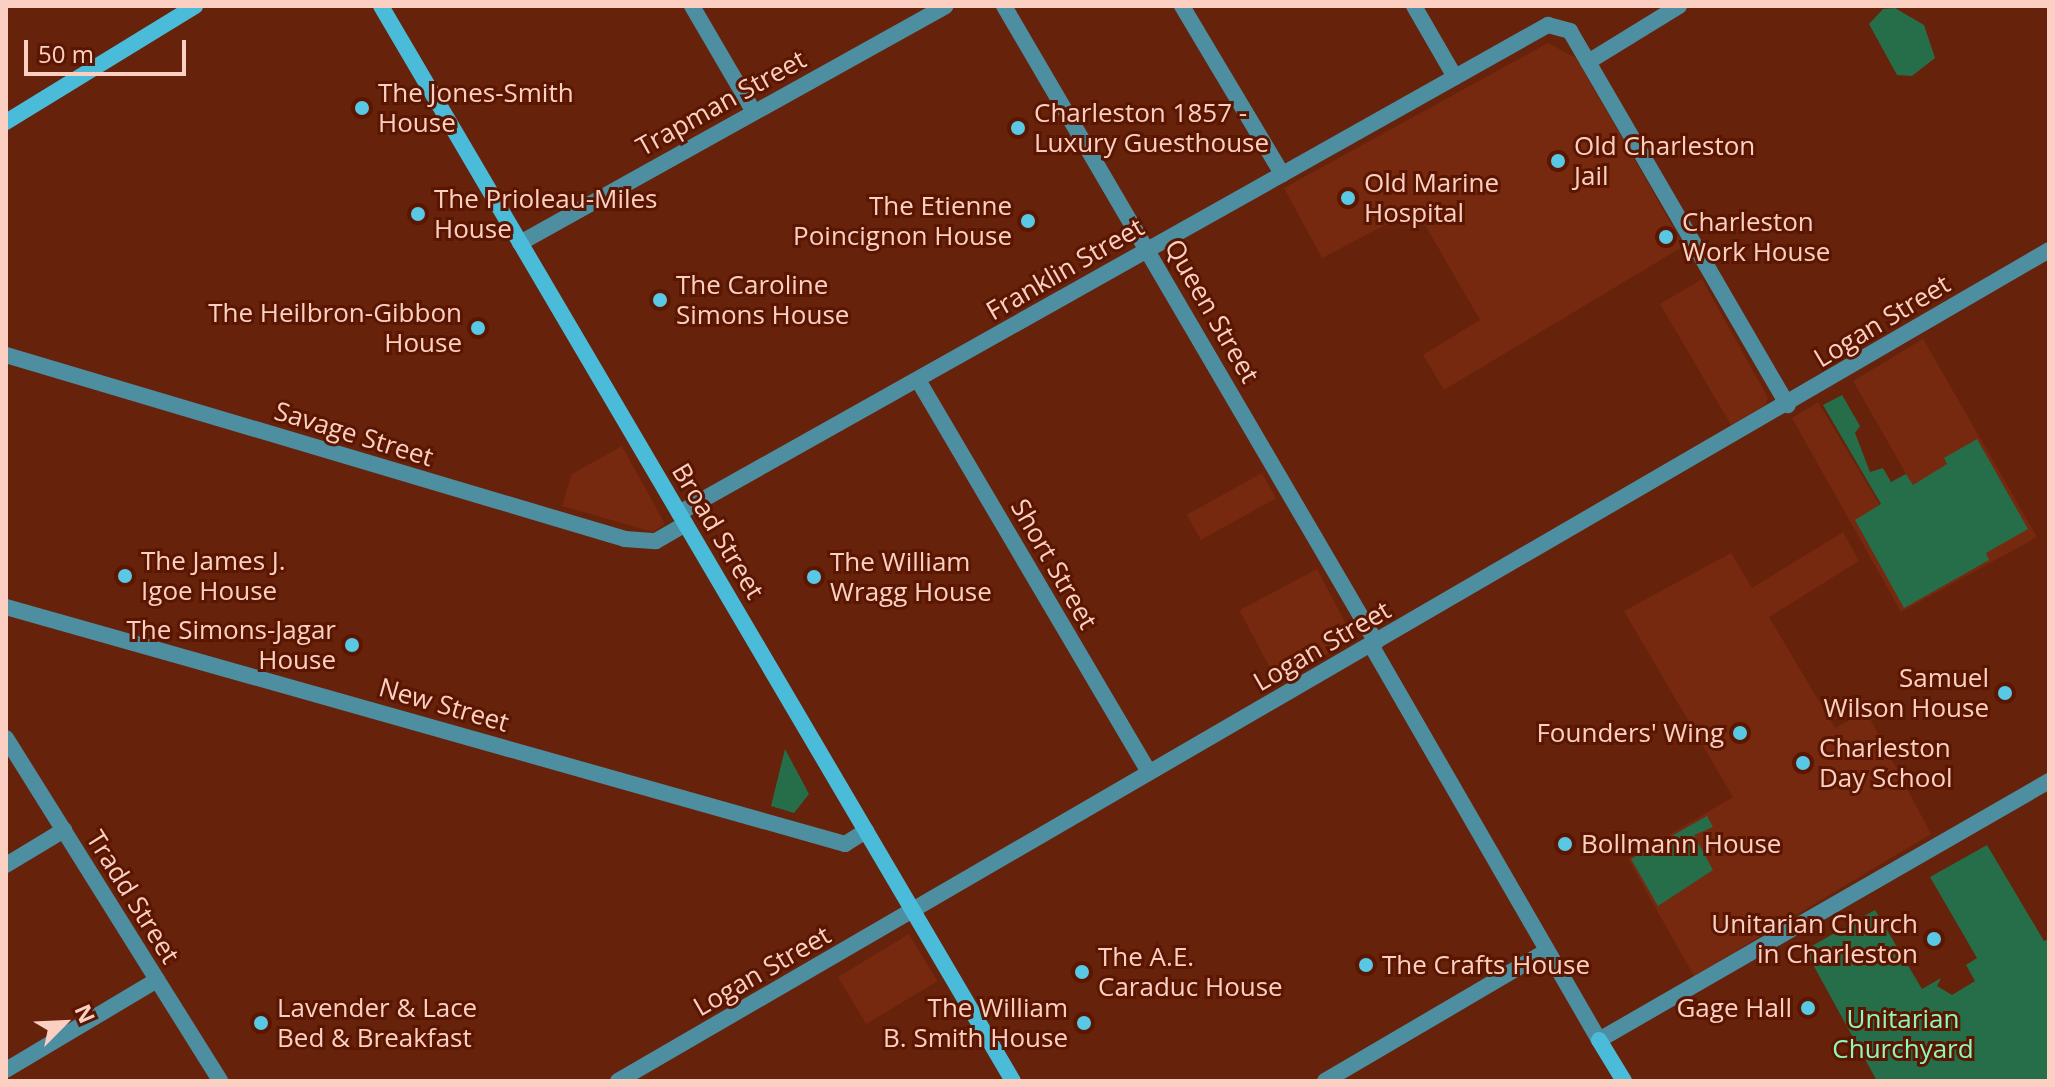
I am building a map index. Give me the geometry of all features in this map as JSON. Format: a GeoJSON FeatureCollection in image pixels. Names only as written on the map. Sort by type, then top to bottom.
{"type":"FeatureCollection","features":[{"type":"Feature","properties":{"kind":"main road"},"geometry":{"type":"LineString","coordinates":[[6,122],[195,6]]}},
{"type":"Feature","properties":{"kind":"main road","name":"Broad Street"},"geometry":{"type":"LineString","coordinates":[[381,6],[1013,1081]]}},
{"type":"Feature","properties":{"kind":"main road","name":"Queen Street"},"geometry":{"type":"LineString","coordinates":[[1599,1040],[1624,1081]]}},
{"type":"Feature","properties":{"kind":"street"},"geometry":{"type":"LineString","coordinates":[[692,6],[754,112]]}},
{"type":"Feature","properties":{"kind":"street","name":"Trapman Street"},"geometry":{"type":"LineString","coordinates":[[520,243],[946,6]]}},
{"type":"Feature","properties":{"kind":"street","name":"Queen Street"},"geometry":{"type":"LineString","coordinates":[[1004,6],[1149,249],[1599,1040]]}},
{"type":"Feature","properties":{"kind":"street"},"geometry":{"type":"LineString","coordinates":[[1182,6],[1282,174]]}},
{"type":"Feature","properties":{"kind":"street"},"geometry":{"type":"LineString","coordinates":[[1414,6],[1455,77]]}},
{"type":"Feature","properties":{"kind":"street"},"geometry":{"type":"LineString","coordinates":[[1679,6],[1588,62],[1788,405]]}},
{"type":"Feature","properties":{"kind":"street","name":"Franklin Street"},"geometry":{"type":"LineString","coordinates":[[683,519],[918,380],[1548,25],[1570,31],[1588,62]]}},
{"type":"Feature","properties":{"kind":"street","name":"Logan Street"},"geometry":{"type":"LineString","coordinates":[[618,1081],[914,912],[934,895],[1788,405],[2049,250]]}},
{"type":"Feature","properties":{"kind":"street","name":"Savage Street"},"geometry":{"type":"LineString","coordinates":[[6,355],[625,539],[656,541],[683,519]]}},
{"type":"Feature","properties":{"kind":"street","name":"Short Street"},"geometry":{"type":"LineString","coordinates":[[918,380],[1149,772]]}},
{"type":"Feature","properties":{"kind":"street","name":"New Street"},"geometry":{"type":"LineString","coordinates":[[6,607],[845,844],[866,831]]}},
{"type":"Feature","properties":{"kind":"street","name":"Tradd Street"},"geometry":{"type":"LineString","coordinates":[[6,738],[220,1081]]}},
{"type":"Feature","properties":{"kind":"street"},"geometry":{"type":"LineString","coordinates":[[1599,1040],[2049,781]]}},
{"type":"Feature","properties":{"kind":"street"},"geometry":{"type":"LineString","coordinates":[[6,865],[64,830]]}},
{"type":"Feature","properties":{"kind":"street"},"geometry":{"type":"LineString","coordinates":[[1325,1081],[1547,951]]}},
{"type":"Feature","properties":{"kind":"street"},"geometry":{"type":"LineString","coordinates":[[6,1070],[157,980]]}},
{"type":"Feature","properties":{"kind":"shaded area"},"geometry":{"type":"Polygon","coordinates":[[[1548,43],[1576,58],[1684,246],[1444,390],[1423,355],[1480,320],[1416,209],[1322,258],[1284,188],[1548,43]]]}},
{"type":"Feature","properties":{"kind":"shaded area"},"geometry":{"type":"Polygon","coordinates":[[[1702,279],[1768,398],[1765,405],[1731,425],[1660,304],[1702,279]]]}},
{"type":"Feature","properties":{"kind":"shaded area"},"geometry":{"type":"Polygon","coordinates":[[[1923,339],[2037,537],[1901,612],[1792,418],[1818,402],[1880,505],[1913,486],[1853,381],[1923,339]]]}},
{"type":"Feature","properties":{"kind":"shaded area"},"geometry":{"type":"Polygon","coordinates":[[[622,446],[665,524],[653,532],[562,506],[572,474],[622,446]]]}},
{"type":"Feature","properties":{"kind":"shaded area"},"geometry":{"type":"Polygon","coordinates":[[[1262,473],[1276,498],[1201,540],[1187,515],[1262,473]]]}},
{"type":"Feature","properties":{"kind":"shaded area","name":"Charleston Day School"},"geometry":{"type":"Polygon","coordinates":[[[1843,532],[1859,561],[1769,617],[1835,728],[1866,711],[1931,834],[1694,976],[1628,859],[1733,797],[1624,611],[1731,553],[1752,588],[1843,532]]]}},
{"type":"Feature","properties":{"kind":"shaded area"},"geometry":{"type":"Polygon","coordinates":[[[1317,569],[1355,640],[1277,681],[1239,610],[1317,569]]]}},
{"type":"Feature","properties":{"kind":"shaded area"},"geometry":{"type":"Polygon","coordinates":[[[909,934],[937,981],[866,1024],[838,977],[909,934]]]}},
{"type":"Feature","properties":{"kind":"green space"},"geometry":{"type":"Polygon","coordinates":[[[1895,8],[1924,25],[1935,58],[1912,76],[1897,75],[1869,24],[1883,9],[1895,8]]]}},
{"type":"Feature","properties":{"kind":"green space"},"geometry":{"type":"Polygon","coordinates":[[[1842,395],[1860,426],[1855,433],[1870,472],[1883,468],[1891,482],[1906,474],[1913,485],[1947,464],[1944,458],[1977,439],[2028,529],[1986,553],[1989,560],[1904,608],[1855,520],[1881,504],[1823,405],[1842,395]]]}},
{"type":"Feature","properties":{"kind":"green space"},"geometry":{"type":"Polygon","coordinates":[[[785,749],[809,794],[794,813],[771,806],[785,749]]]}},
{"type":"Feature","properties":{"kind":"green space"},"geometry":{"type":"Polygon","coordinates":[[[1707,816],[1713,827],[1694,835],[1713,870],[1658,906],[1631,859],[1707,816]]]}},
{"type":"Feature","properties":{"kind":"green space","name":"Unitarian Churchyard"},"geometry":{"type":"Polygon","coordinates":[[[1987,845],[2044,941],[2049,939],[2049,1081],[1877,1081],[1805,950],[1875,910],[1922,989],[1941,978],[1937,986],[1952,995],[1975,981],[1966,965],[1977,958],[1930,877],[1987,845]]]}},
{"type":"Feature","properties":{"kind":"place","name":"The Jones-Smith House"},"geometry":{"type":"Point","coordinates":[362,108]}},
{"type":"Feature","properties":{"kind":"place","name":"Charleston 1857 - Luxury Guesthouse"},"geometry":{"type":"Point","coordinates":[1018,128]}},
{"type":"Feature","properties":{"kind":"place","name":"Old Charleston Jail"},"geometry":{"type":"Point","coordinates":[1558,161]}},
{"type":"Feature","properties":{"kind":"place","name":"Old Marine Hospital"},"geometry":{"type":"Point","coordinates":[1348,198]}},
{"type":"Feature","properties":{"kind":"place","name":"The Prioleau-Miles House"},"geometry":{"type":"Point","coordinates":[418,214]}},
{"type":"Feature","properties":{"kind":"place","name":"The Etienne Poincignon House"},"geometry":{"type":"Point","coordinates":[1028,221]}},
{"type":"Feature","properties":{"kind":"place","name":"Charleston Work House"},"geometry":{"type":"Point","coordinates":[1666,237]}},
{"type":"Feature","properties":{"kind":"place","name":"The Caroline Simons House"},"geometry":{"type":"Point","coordinates":[660,300]}},
{"type":"Feature","properties":{"kind":"place","name":"The Heilbron-Gibbon House"},"geometry":{"type":"Point","coordinates":[478,328]}},
{"type":"Feature","properties":{"kind":"place","name":"The James J. Igoe House"},"geometry":{"type":"Point","coordinates":[125,576]}},
{"type":"Feature","properties":{"kind":"place","name":"The William Wragg House"},"geometry":{"type":"Point","coordinates":[814,577]}},
{"type":"Feature","properties":{"kind":"place","name":"The Simons-Jagar House"},"geometry":{"type":"Point","coordinates":[352,645]}},
{"type":"Feature","properties":{"kind":"place","name":"Samuel Wilson House"},"geometry":{"type":"Point","coordinates":[2005,693]}},
{"type":"Feature","properties":{"kind":"place","name":"Founders' Wing"},"geometry":{"type":"Point","coordinates":[1740,733]}},
{"type":"Feature","properties":{"kind":"place","name":"Charleston Day School"},"geometry":{"type":"Point","coordinates":[1803,763]}},
{"type":"Feature","properties":{"kind":"place","name":"Bollmann House"},"geometry":{"type":"Point","coordinates":[1565,844]}},
{"type":"Feature","properties":{"kind":"place","name":"Unitarian Church in Charleston"},"geometry":{"type":"Point","coordinates":[1934,939]}},
{"type":"Feature","properties":{"kind":"place","name":"The Crafts House"},"geometry":{"type":"Point","coordinates":[1366,965]}},
{"type":"Feature","properties":{"kind":"place","name":"The A.E. Caraduc House"},"geometry":{"type":"Point","coordinates":[1082,972]}},
{"type":"Feature","properties":{"kind":"place","name":"Gage Hall"},"geometry":{"type":"Point","coordinates":[1808,1008]}},
{"type":"Feature","properties":{"kind":"place","name":"Lavender & Lace Bed & Breakfast"},"geometry":{"type":"Point","coordinates":[261,1023]}},
{"type":"Feature","properties":{"kind":"place","name":"The William B. Smith House"},"geometry":{"type":"Point","coordinates":[1084,1023]}}]}
